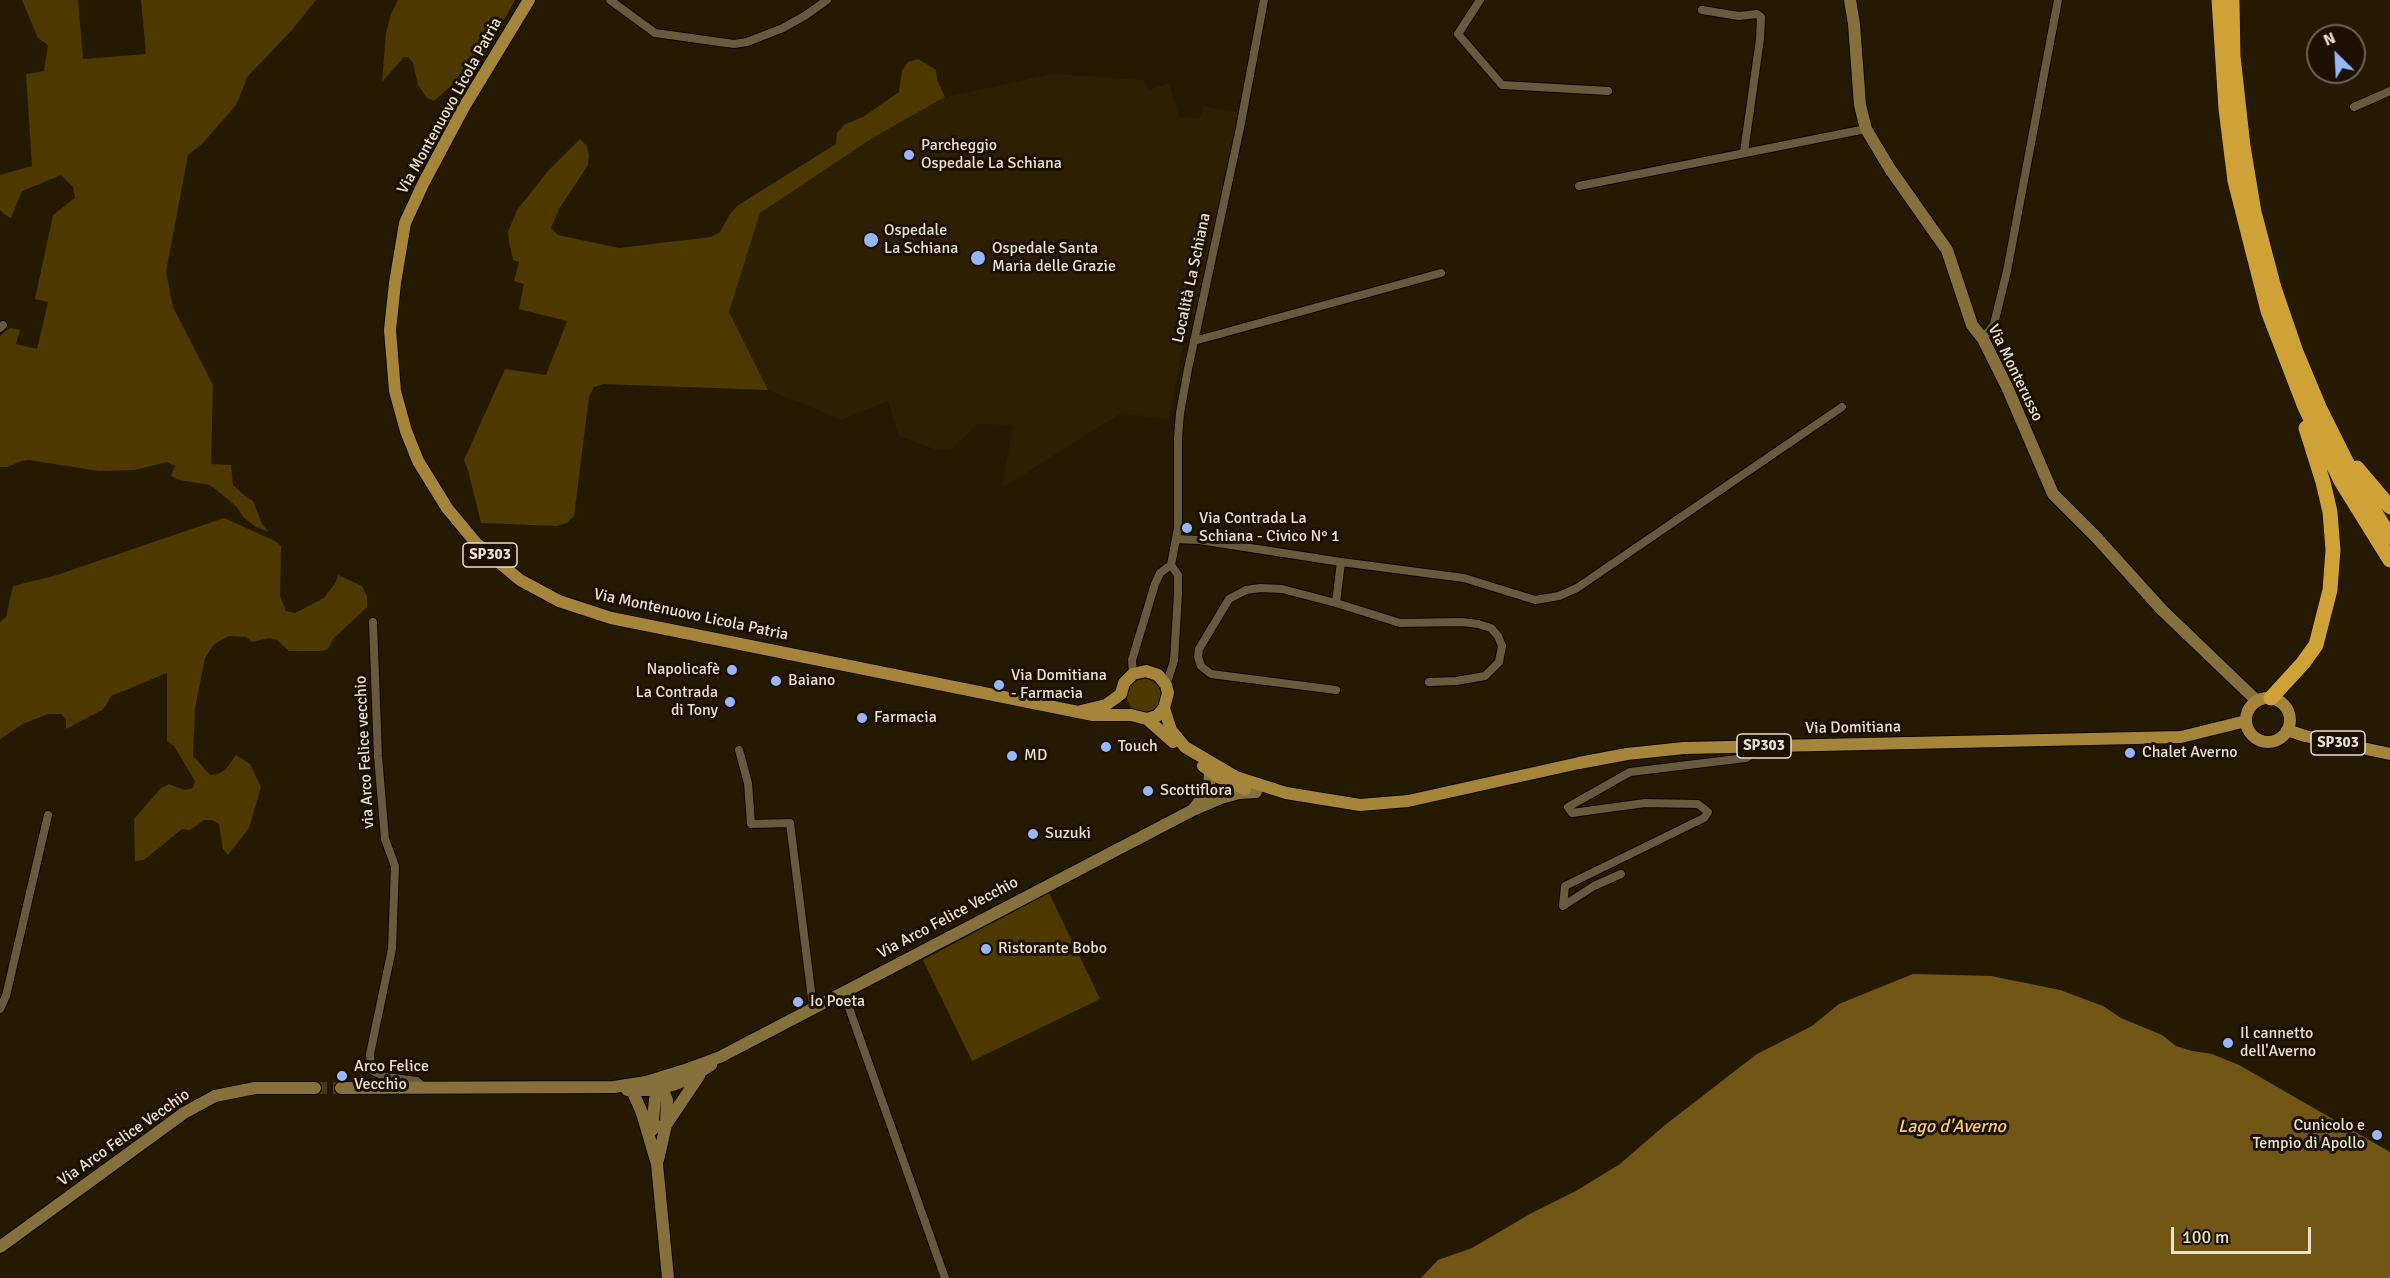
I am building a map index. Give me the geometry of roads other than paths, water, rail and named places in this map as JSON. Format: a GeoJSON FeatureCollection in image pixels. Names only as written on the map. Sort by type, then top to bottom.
{"type":"FeatureCollection","features":[{"type":"Feature","properties":{"kind":"highway"},"geometry":{"type":"LineString","coordinates":[[2219,0],[2226,109],[2235,182],[2268,311],[2305,407],[2341,481],[2390,560]]}},
{"type":"Feature","properties":{"kind":"highway"},"geometry":{"type":"LineString","coordinates":[[2232,0],[2233,56],[2239,121],[2248,180],[2274,288],[2296,352],[2319,407],[2344,460],[2390,537]]}},
{"type":"Feature","properties":{"kind":"highway"},"geometry":{"type":"LineString","coordinates":[[2264,699],[2303,663],[2316,645],[2327,607],[2332,570],[2333,532],[2329,504],[2306,426],[2305,407]]}},
{"type":"Feature","properties":{"kind":"highway"},"geometry":{"type":"LineString","coordinates":[[2344,460],[2358,468],[2390,507]]}},
{"type":"Feature","properties":{"kind":"main road","name":"Via Montenuovo Licola Patria"},"geometry":{"type":"LineString","coordinates":[[528,0],[464,107],[405,223],[390,330],[395,390],[406,431],[418,461],[447,508],[476,543],[520,580],[559,601],[611,618],[1093,715],[1131,715],[1147,719]]}},
{"type":"Feature","properties":{"kind":"main road"},"geometry":{"type":"LineString","coordinates":[[1131,715],[1123,706],[1121,694],[1124,683],[1133,674],[1146,671],[1158,675],[1166,685],[1168,693],[1164,708],[1157,716],[1147,719]]}},
{"type":"Feature","properties":{"kind":"main road","name":"Via Montenuovo Licola Patria"},"geometry":{"type":"LineString","coordinates":[[1081,711],[1106,705],[1121,694]]}},
{"type":"Feature","properties":{"kind":"main road"},"geometry":{"type":"LineString","coordinates":[[2264,699],[2282,703],[2288,712],[2287,730],[2274,741],[2263,741],[2253,736],[2246,721],[2249,709],[2264,699]]}},
{"type":"Feature","properties":{"kind":"main road","name":"Via Domitiana"},"geometry":{"type":"LineString","coordinates":[[1164,708],[1171,730],[1185,747],[1256,792],[1286,793]]}},
{"type":"Feature","properties":{"kind":"main road","name":"Via Domitiana"},"geometry":{"type":"LineString","coordinates":[[1147,719],[1210,772],[1286,793],[1360,805],[1408,801],[1627,754],[1684,748],[2181,737],[2246,721]]}},
{"type":"Feature","properties":{"kind":"main road","name":"SP303"},"geometry":{"type":"LineString","coordinates":[[2287,730],[2390,754]]}},
{"type":"Feature","properties":{"kind":"street"},"geometry":{"type":"LineString","coordinates":[[609,0],[656,33],[734,44],[747,42],[783,28],[807,15],[827,0]]}},
{"type":"Feature","properties":{"kind":"street","name":"Località La Schiana"},"geometry":{"type":"LineString","coordinates":[[1133,674],[1132,660],[1155,584],[1160,573],[1171,565],[1176,539],[1178,430],[1194,340],[1236,147],[1264,0]]}},
{"type":"Feature","properties":{"kind":"street"},"geometry":{"type":"LineString","coordinates":[[1480,0],[1458,34],[1502,85],[1608,91]]}},
{"type":"Feature","properties":{"kind":"street","name":"Via Monterusso"},"geometry":{"type":"LineString","coordinates":[[1850,0],[1860,105],[1866,129],[1890,169],[1947,250],[1972,325],[1983,339],[2007,387],[2053,495],[2096,537],[2162,609],[2264,699]]}},
{"type":"Feature","properties":{"kind":"street"},"geometry":{"type":"LineString","coordinates":[[1983,339],[1994,324],[2007,271],[2058,0]]}},
{"type":"Feature","properties":{"kind":"street"},"geometry":{"type":"LineString","coordinates":[[1702,10],[1739,16],[1757,14],[1761,17],[1744,152]]}},
{"type":"Feature","properties":{"kind":"street"},"geometry":{"type":"LineString","coordinates":[[2354,107],[2390,91]]}},
{"type":"Feature","properties":{"kind":"street"},"geometry":{"type":"LineString","coordinates":[[1579,186],[1866,129]]}},
{"type":"Feature","properties":{"kind":"street"},"geometry":{"type":"LineString","coordinates":[[1194,340],[1441,273]]}},
{"type":"Feature","properties":{"kind":"street"},"geometry":{"type":"LineString","coordinates":[[1176,539],[1199,540],[1464,578],[1535,600],[1559,596],[1577,588],[1842,407]]}},
{"type":"Feature","properties":{"kind":"street"},"geometry":{"type":"LineString","coordinates":[[1336,603],[1341,562]]}},
{"type":"Feature","properties":{"kind":"street","name":"Località La Schiana"},"geometry":{"type":"LineString","coordinates":[[1166,685],[1174,661],[1179,594],[1178,575],[1171,565]]}},
{"type":"Feature","properties":{"kind":"street"},"geometry":{"type":"LineString","coordinates":[[1336,690],[1211,674],[1201,666],[1198,657],[1199,649],[1229,599],[1246,590],[1260,588],[1282,589],[1400,623],[1478,624],[1491,628],[1498,636],[1502,646],[1499,662],[1485,676],[1456,681],[1429,682]]}},
{"type":"Feature","properties":{"kind":"street","name":"via Arco Felice vecchio"},"geometry":{"type":"LineString","coordinates":[[373,622],[378,756],[385,839],[395,866],[392,949],[370,1054],[370,1070],[385,1077],[417,1081],[423,1088]]}},
{"type":"Feature","properties":{"kind":"street"},"geometry":{"type":"LineString","coordinates":[[1621,874],[1594,886],[1563,906],[1565,886],[1699,821],[1708,812],[1698,804],[1645,803],[1572,813],[1568,807],[1630,772],[1746,758],[1764,746]]}},
{"type":"Feature","properties":{"kind":"street"},"geometry":{"type":"LineString","coordinates":[[740,750],[748,783],[751,824],[790,823],[813,1007]]}},
{"type":"Feature","properties":{"kind":"street","name":"Via Arco Felice Vecchio"},"geometry":{"type":"LineString","coordinates":[[1193,810],[1209,789],[1210,772]]}},
{"type":"Feature","properties":{"kind":"street"},"geometry":{"type":"LineString","coordinates":[[1221,798],[1228,791],[1231,777]]}},
{"type":"Feature","properties":{"kind":"street","name":"Via Arco Felice Vecchio"},"geometry":{"type":"LineString","coordinates":[[720,1057],[1193,810],[1221,798],[1239,793],[1256,792]]}},
{"type":"Feature","properties":{"kind":"street"},"geometry":{"type":"LineString","coordinates":[[0,1009],[6,996],[48,815]]}},
{"type":"Feature","properties":{"kind":"street"},"geometry":{"type":"LineString","coordinates":[[843,991],[945,1278]]}},
{"type":"Feature","properties":{"kind":"street"},"geometry":{"type":"LineString","coordinates":[[341,1088],[614,1087],[646,1082],[720,1057]]}},
{"type":"Feature","properties":{"kind":"street"},"geometry":{"type":"LineString","coordinates":[[642,1113],[651,1124],[658,1127],[666,1125],[694,1082],[720,1057]]}},
{"type":"Feature","properties":{"kind":"street"},"geometry":{"type":"LineString","coordinates":[[614,1087],[632,1090],[662,1088],[689,1079],[707,1069]]}},
{"type":"Feature","properties":{"kind":"street"},"geometry":{"type":"LineString","coordinates":[[652,1144],[651,1124],[655,1099],[662,1088],[685,1070]]}},
{"type":"Feature","properties":{"kind":"street"},"geometry":{"type":"LineString","coordinates":[[646,1082],[662,1088],[667,1100],[666,1125],[657,1164]]}},
{"type":"Feature","properties":{"kind":"street","name":"Via Arco Felice Vecchio"},"geometry":{"type":"LineString","coordinates":[[0,1247],[184,1113],[215,1096],[255,1088],[315,1088]]}},
{"type":"Feature","properties":{"kind":"street"},"geometry":{"type":"LineString","coordinates":[[632,1090],[642,1113],[657,1164],[668,1278]]}},
{"type":"Feature","properties":{"kind":"water","name":"Lago d'Averno"},"geometry":{"type":"Polygon","coordinates":[[[1913,974],[1991,976],[2060,990],[2103,1006],[2121,1018],[2162,1035],[2176,1046],[2212,1054],[2239,1065],[2390,1152],[2390,1278],[1421,1278],[1438,1260],[1472,1248],[1620,1164],[1665,1125],[1757,1054],[1812,1026],[1839,1004],[1913,974]]]}},
{"type":"Feature","properties":{"kind":"tunnel"},"geometry":{"type":"LineString","coordinates":[[315,1088],[341,1088]]}},
{"type":"Feature","properties":{"kind":"place","name":"Parcheggio Ospedale La Schiana"},"geometry":{"type":"Point","coordinates":[909,155]}},
{"type":"Feature","properties":{"kind":"place","name":"Ospedale La Schiana"},"geometry":{"type":"Point","coordinates":[871,240]}},
{"type":"Feature","properties":{"kind":"place","name":"Ospedale Santa Maria delle Grazie"},"geometry":{"type":"Point","coordinates":[978,258]}},
{"type":"Feature","properties":{"kind":"place","name":"Via Contrada La Schiana - Civico N° 1"},"geometry":{"type":"Point","coordinates":[1187,528]}},
{"type":"Feature","properties":{"kind":"place","name":"Napolicafè"},"geometry":{"type":"Point","coordinates":[732,670]}},
{"type":"Feature","properties":{"kind":"place","name":"Baiano"},"geometry":{"type":"Point","coordinates":[776,681]}},
{"type":"Feature","properties":{"kind":"place","name":"Via Domitiana - Farmacia"},"geometry":{"type":"Point","coordinates":[999,685]}},
{"type":"Feature","properties":{"kind":"place","name":"La Contrada di Tony"},"geometry":{"type":"Point","coordinates":[730,702]}},
{"type":"Feature","properties":{"kind":"place","name":"Farmacia"},"geometry":{"type":"Point","coordinates":[862,718]}},
{"type":"Feature","properties":{"kind":"place","name":"Touch"},"geometry":{"type":"Point","coordinates":[1106,747]}},
{"type":"Feature","properties":{"kind":"place","name":"Chalet Averno"},"geometry":{"type":"Point","coordinates":[2130,753]}},
{"type":"Feature","properties":{"kind":"place","name":"MD"},"geometry":{"type":"Point","coordinates":[1012,756]}},
{"type":"Feature","properties":{"kind":"place","name":"Scottiflora"},"geometry":{"type":"Point","coordinates":[1148,791]}},
{"type":"Feature","properties":{"kind":"place","name":"Suzuki"},"geometry":{"type":"Point","coordinates":[1033,834]}},
{"type":"Feature","properties":{"kind":"place","name":"Ristorante Bobo"},"geometry":{"type":"Point","coordinates":[986,949]}},
{"type":"Feature","properties":{"kind":"place","name":"Io Poeta"},"geometry":{"type":"Point","coordinates":[798,1002]}},
{"type":"Feature","properties":{"kind":"place","name":"Il cannetto dell'Averno"},"geometry":{"type":"Point","coordinates":[2228,1043]}},
{"type":"Feature","properties":{"kind":"place","name":"Arco Felice Vecchio"},"geometry":{"type":"Point","coordinates":[342,1076]}},
{"type":"Feature","properties":{"kind":"place","name":"Cunicolo e Tempio di Apollo"},"geometry":{"type":"Point","coordinates":[2377,1135]}}]}
